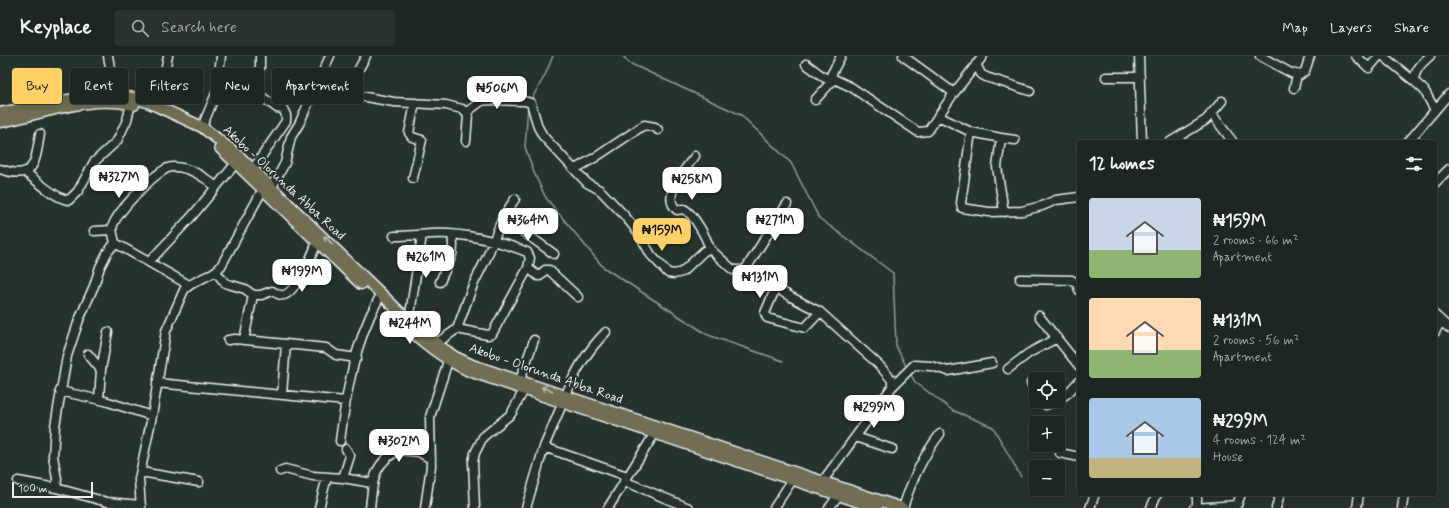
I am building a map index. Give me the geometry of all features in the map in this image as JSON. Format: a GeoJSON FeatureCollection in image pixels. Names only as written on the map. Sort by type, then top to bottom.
{"type":"FeatureCollection","features":[{"type":"Feature","properties":{"kind":"main road","name":"Akobo - Olorunda Abba Road"},"geometry":{"type":"LineString","coordinates":[[128,97],[158,107],[202,127],[253,169],[268,188],[317,241],[405,326],[448,361],[505,379],[520,380],[564,399],[655,433],[838,496],[860,506],[877,508]]}},
{"type":"Feature","properties":{"kind":"main road","name":"Akobo - Olorunda Abba Road"},"geometry":{"type":"LineString","coordinates":[[0,122],[20,114],[70,100]]}},
{"type":"Feature","properties":{"kind":"main road","name":"Akobo - Olorunda Abba Road"},"geometry":{"type":"LineString","coordinates":[[0,113],[20,114],[100,101],[131,104],[159,112],[199,131],[268,188],[409,321],[455,357],[505,379],[524,390],[564,399],[903,508]]}},
{"type":"Feature","properties":{"kind":"street"},"geometry":{"type":"LineString","coordinates":[[108,56],[110,68]]}},
{"type":"Feature","properties":{"kind":"street"},"geometry":{"type":"LineString","coordinates":[[158,107],[168,56]]}},
{"type":"Feature","properties":{"kind":"street"},"geometry":{"type":"LineString","coordinates":[[219,68],[221,56]]}},
{"type":"Feature","properties":{"kind":"street"},"geometry":{"type":"LineString","coordinates":[[260,56],[260,68]]}},
{"type":"Feature","properties":{"kind":"street"},"geometry":{"type":"LineString","coordinates":[[324,68],[330,56]]}},
{"type":"Feature","properties":{"kind":"street"},"geometry":{"type":"LineString","coordinates":[[359,68],[366,56]]}},
{"type":"Feature","properties":{"kind":"street"},"geometry":{"type":"LineString","coordinates":[[815,100],[831,79],[840,56]]}},
{"type":"Feature","properties":{"kind":"street"},"geometry":{"type":"LineString","coordinates":[[903,56],[954,93]]}},
{"type":"Feature","properties":{"kind":"street"},"geometry":{"type":"LineString","coordinates":[[806,64],[831,79],[851,87],[918,132],[928,131],[954,93],[983,56]]}},
{"type":"Feature","properties":{"kind":"street"},"geometry":{"type":"LineString","coordinates":[[1139,56],[1142,140]]}},
{"type":"Feature","properties":{"kind":"street"},"geometry":{"type":"LineString","coordinates":[[1260,56],[1291,73],[1300,75],[1305,72],[1310,56]]}},
{"type":"Feature","properties":{"kind":"street"},"geometry":{"type":"LineString","coordinates":[[1356,56],[1369,68],[1378,56]]}},
{"type":"Feature","properties":{"kind":"street"},"geometry":{"type":"LineString","coordinates":[[1383,56],[1414,80],[1424,90],[1435,110]]}},
{"type":"Feature","properties":{"kind":"street"},"geometry":{"type":"LineString","coordinates":[[1414,80],[1415,73],[1421,64],[1430,56]]}},
{"type":"Feature","properties":{"kind":"street"},"geometry":{"type":"LineString","coordinates":[[976,64],[981,74],[986,77],[1030,91]]}},
{"type":"Feature","properties":{"kind":"street"},"geometry":{"type":"LineString","coordinates":[[1294,88],[1297,74]]}},
{"type":"Feature","properties":{"kind":"street"},"geometry":{"type":"LineString","coordinates":[[1106,77],[1140,77]]}},
{"type":"Feature","properties":{"kind":"street"},"geometry":{"type":"LineString","coordinates":[[1410,140],[1449,94]]}},
{"type":"Feature","properties":{"kind":"street"},"geometry":{"type":"LineString","coordinates":[[363,97],[394,102],[446,105],[462,109],[467,112]]}},
{"type":"Feature","properties":{"kind":"street"},"geometry":{"type":"LineString","coordinates":[[253,169],[286,121],[286,115],[283,109],[277,108],[264,98]]}},
{"type":"Feature","properties":{"kind":"street"},"geometry":{"type":"LineString","coordinates":[[467,112],[485,100],[529,102],[543,136],[587,183],[600,190],[628,220],[651,255],[668,273],[674,274],[682,272],[704,251],[710,250]]}},
{"type":"Feature","properties":{"kind":"street"},"geometry":{"type":"LineString","coordinates":[[1174,140],[1196,128],[1206,120],[1222,101]]}},
{"type":"Feature","properties":{"kind":"street"},"geometry":{"type":"LineString","coordinates":[[0,169],[12,173],[26,172],[58,196],[65,200],[69,200],[78,191],[94,162],[117,141],[127,120],[131,104]]}},
{"type":"Feature","properties":{"kind":"street"},"geometry":{"type":"LineString","coordinates":[[202,127],[212,104]]}},
{"type":"Feature","properties":{"kind":"street"},"geometry":{"type":"LineString","coordinates":[[18,481],[56,488],[107,502],[141,506],[139,479],[152,416],[166,331],[184,290],[189,284],[216,272],[268,188],[286,163],[291,137],[308,104]]}},
{"type":"Feature","properties":{"kind":"street"},"geometry":{"type":"LineString","coordinates":[[413,178],[422,140],[412,138],[409,134],[415,104]]}},
{"type":"Feature","properties":{"kind":"street"},"geometry":{"type":"LineString","coordinates":[[466,141],[467,112]]}},
{"type":"Feature","properties":{"kind":"street"},"geometry":{"type":"LineString","coordinates":[[1211,113],[1231,140]]}},
{"type":"Feature","properties":{"kind":"street"},"geometry":{"type":"LineString","coordinates":[[286,115],[299,124]]}},
{"type":"Feature","properties":{"kind":"street"},"geometry":{"type":"LineString","coordinates":[[938,116],[970,132],[1015,140]]}},
{"type":"Feature","properties":{"kind":"street"},"geometry":{"type":"LineString","coordinates":[[575,169],[644,125],[655,127],[658,130]]}},
{"type":"Feature","properties":{"kind":"street"},"geometry":{"type":"LineString","coordinates":[[970,132],[961,203],[962,208],[989,212],[1004,212],[1032,209],[1056,200],[1077,197]]}},
{"type":"Feature","properties":{"kind":"street"},"geometry":{"type":"LineString","coordinates":[[26,172],[36,158],[40,134]]}},
{"type":"Feature","properties":{"kind":"street"},"geometry":{"type":"LineString","coordinates":[[1001,138],[997,167],[1004,212]]}},
{"type":"Feature","properties":{"kind":"street"},"geometry":{"type":"LineString","coordinates":[[695,156],[684,170],[671,194],[674,207],[677,210],[684,209],[689,212],[702,231],[710,250],[733,270],[745,270],[820,312],[878,364],[892,380],[892,387]]}},
{"type":"Feature","properties":{"kind":"street"},"geometry":{"type":"LineString","coordinates":[[150,261],[236,163]]}},
{"type":"Feature","properties":{"kind":"street"},"geometry":{"type":"LineString","coordinates":[[189,284],[150,261],[115,243],[112,230],[117,216],[139,191],[163,169],[172,167],[188,170],[200,175],[216,187]]}},
{"type":"Feature","properties":{"kind":"street"},"geometry":{"type":"LineString","coordinates":[[1437,181],[1449,169]]}},
{"type":"Feature","properties":{"kind":"street"},"geometry":{"type":"LineString","coordinates":[[437,343],[457,329],[473,285],[503,217],[515,199]]}},
{"type":"Feature","properties":{"kind":"street"},"geometry":{"type":"LineString","coordinates":[[745,270],[787,204]]}},
{"type":"Feature","properties":{"kind":"street"},"geometry":{"type":"LineString","coordinates":[[503,217],[554,254]]}},
{"type":"Feature","properties":{"kind":"street"},"geometry":{"type":"LineString","coordinates":[[94,231],[112,230]]}},
{"type":"Feature","properties":{"kind":"street"},"geometry":{"type":"LineString","coordinates":[[394,236],[422,236],[430,234],[494,240],[527,252],[530,258],[528,268],[492,334],[488,335],[457,329]]}},
{"type":"Feature","properties":{"kind":"street"},"geometry":{"type":"LineString","coordinates":[[440,282],[446,266],[452,257],[454,247],[452,235]]}},
{"type":"Feature","properties":{"kind":"street"},"geometry":{"type":"LineString","coordinates":[[409,321],[422,236]]}},
{"type":"Feature","properties":{"kind":"street"},"geometry":{"type":"LineString","coordinates":[[216,272],[225,283],[245,289],[253,295],[261,295],[272,291],[282,295],[290,292],[300,277],[317,241]]}},
{"type":"Feature","properties":{"kind":"street"},"geometry":{"type":"LineString","coordinates":[[56,488],[57,479],[53,456],[55,426],[67,356],[79,320],[107,253],[115,243]]}},
{"type":"Feature","properties":{"kind":"street"},"geometry":{"type":"LineString","coordinates":[[528,268],[538,276],[542,275],[545,270],[549,270],[578,297]]}},
{"type":"Feature","properties":{"kind":"street"},"geometry":{"type":"LineString","coordinates":[[1020,278],[1072,280],[1077,284]]}},
{"type":"Feature","properties":{"kind":"street"},"geometry":{"type":"LineString","coordinates":[[776,287],[765,313],[767,318],[805,328],[820,312]]}},
{"type":"Feature","properties":{"kind":"street"},"geometry":{"type":"LineString","coordinates":[[244,340],[253,295]]}},
{"type":"Feature","properties":{"kind":"street"},"geometry":{"type":"LineString","coordinates":[[340,441],[345,401],[356,358],[367,321],[378,300]]}},
{"type":"Feature","properties":{"kind":"street"},"geometry":{"type":"LineString","coordinates":[[1039,316],[1077,363]]}},
{"type":"Feature","properties":{"kind":"street"},"geometry":{"type":"LineString","coordinates":[[1437,317],[1449,328]]}},
{"type":"Feature","properties":{"kind":"street"},"geometry":{"type":"LineString","coordinates":[[1437,328],[1441,321]]}},
{"type":"Feature","properties":{"kind":"street"},"geometry":{"type":"LineString","coordinates":[[99,399],[101,370],[108,332]]}},
{"type":"Feature","properties":{"kind":"street"},"geometry":{"type":"LineString","coordinates":[[526,508],[544,447],[578,368],[589,351],[606,332]]}},
{"type":"Feature","properties":{"kind":"street"},"geometry":{"type":"LineString","coordinates":[[1008,369],[1028,353],[1057,338]]}},
{"type":"Feature","properties":{"kind":"street"},"geometry":{"type":"LineString","coordinates":[[228,340],[244,340],[326,348],[334,354],[356,358]]}},
{"type":"Feature","properties":{"kind":"street"},"geometry":{"type":"LineString","coordinates":[[520,380],[534,340]]}},
{"type":"Feature","properties":{"kind":"street"},"geometry":{"type":"LineString","coordinates":[[282,394],[286,344]]}},
{"type":"Feature","properties":{"kind":"street"},"geometry":{"type":"LineString","coordinates":[[88,354],[101,370]]}},
{"type":"Feature","properties":{"kind":"street"},"geometry":{"type":"LineString","coordinates":[[425,508],[431,459],[430,417],[448,361]]}},
{"type":"Feature","properties":{"kind":"street"},"geometry":{"type":"LineString","coordinates":[[822,482],[892,387],[905,372],[914,365],[931,366],[948,372],[992,363]]}},
{"type":"Feature","properties":{"kind":"street"},"geometry":{"type":"LineString","coordinates":[[157,383],[345,401]]}},
{"type":"Feature","properties":{"kind":"street"},"geometry":{"type":"LineString","coordinates":[[1065,395],[1077,383]]}},
{"type":"Feature","properties":{"kind":"street"},"geometry":{"type":"LineString","coordinates":[[60,390],[99,399],[152,416]]}},
{"type":"Feature","properties":{"kind":"street"},"geometry":{"type":"LineString","coordinates":[[475,508],[475,454],[483,437],[511,414],[524,390]]}},
{"type":"Feature","properties":{"kind":"street"},"geometry":{"type":"LineString","coordinates":[[608,508],[655,433]]}},
{"type":"Feature","properties":{"kind":"street"},"geometry":{"type":"LineString","coordinates":[[903,508],[908,492],[928,450],[940,434]]}},
{"type":"Feature","properties":{"kind":"street"},"geometry":{"type":"LineString","coordinates":[[856,437],[892,449]]}},
{"type":"Feature","properties":{"kind":"street"},"geometry":{"type":"LineString","coordinates":[[544,447],[625,479],[689,508]]}},
{"type":"Feature","properties":{"kind":"street"},"geometry":{"type":"LineString","coordinates":[[343,478],[350,456],[346,449]]}},
{"type":"Feature","properties":{"kind":"street"},"geometry":{"type":"LineString","coordinates":[[370,508],[372,483],[381,463],[399,450],[419,452],[431,459]]}},
{"type":"Feature","properties":{"kind":"street"},"geometry":{"type":"LineString","coordinates":[[1060,453],[1077,456]]}},
{"type":"Feature","properties":{"kind":"street"},"geometry":{"type":"LineString","coordinates":[[280,471],[285,469],[314,476],[343,478],[372,483]]}},
{"type":"Feature","properties":{"kind":"street"},"geometry":{"type":"LineString","coordinates":[[141,472],[199,482]]}},
{"type":"Feature","properties":{"kind":"street"},"geometry":{"type":"LineString","coordinates":[[319,508],[327,477]]}},
{"type":"Feature","properties":{"kind":"street"},"geometry":{"type":"LineString","coordinates":[[774,508],[793,480]]}},
{"type":"Feature","properties":{"kind":"street"},"geometry":{"type":"LineString","coordinates":[[829,508],[838,496]]}},
{"type":"Feature","properties":{"kind":"street"},"geometry":{"type":"LineString","coordinates":[[1090,508],[1094,496]]}},
{"type":"Feature","properties":{"kind":"street"},"geometry":{"type":"LineString","coordinates":[[1151,508],[1156,496]]}},
{"type":"Feature","properties":{"kind":"street"},"geometry":{"type":"LineString","coordinates":[[1196,496],[1195,507],[1219,508],[1232,504],[1237,505],[1239,496]]}},
{"type":"Feature","properties":{"kind":"street"},"geometry":{"type":"LineString","coordinates":[[1276,508],[1279,496]]}},
{"type":"Feature","properties":{"kind":"street"},"geometry":{"type":"LineString","coordinates":[[1356,508],[1359,496]]}},
{"type":"Feature","properties":{"kind":"street"},"geometry":{"type":"LineString","coordinates":[[1402,508],[1404,496]]}},
{"type":"Feature","properties":{"kind":"waterway"},"geometry":{"type":"LineString","coordinates":[[531,100],[545,75],[553,56]]}},
{"type":"Feature","properties":{"kind":"waterway"},"geometry":{"type":"LineString","coordinates":[[623,56],[629,63],[741,115],[791,163],[819,218],[893,273],[896,346],[907,368]]}},
{"type":"Feature","properties":{"kind":"waterway"},"geometry":{"type":"LineString","coordinates":[[528,105],[525,147],[535,175],[546,198],[603,267],[708,335],[783,361]]}},
{"type":"Feature","properties":{"kind":"waterway"},"geometry":{"type":"LineString","coordinates":[[910,373],[915,382],[952,410],[993,427],[1021,477]]}}]}
